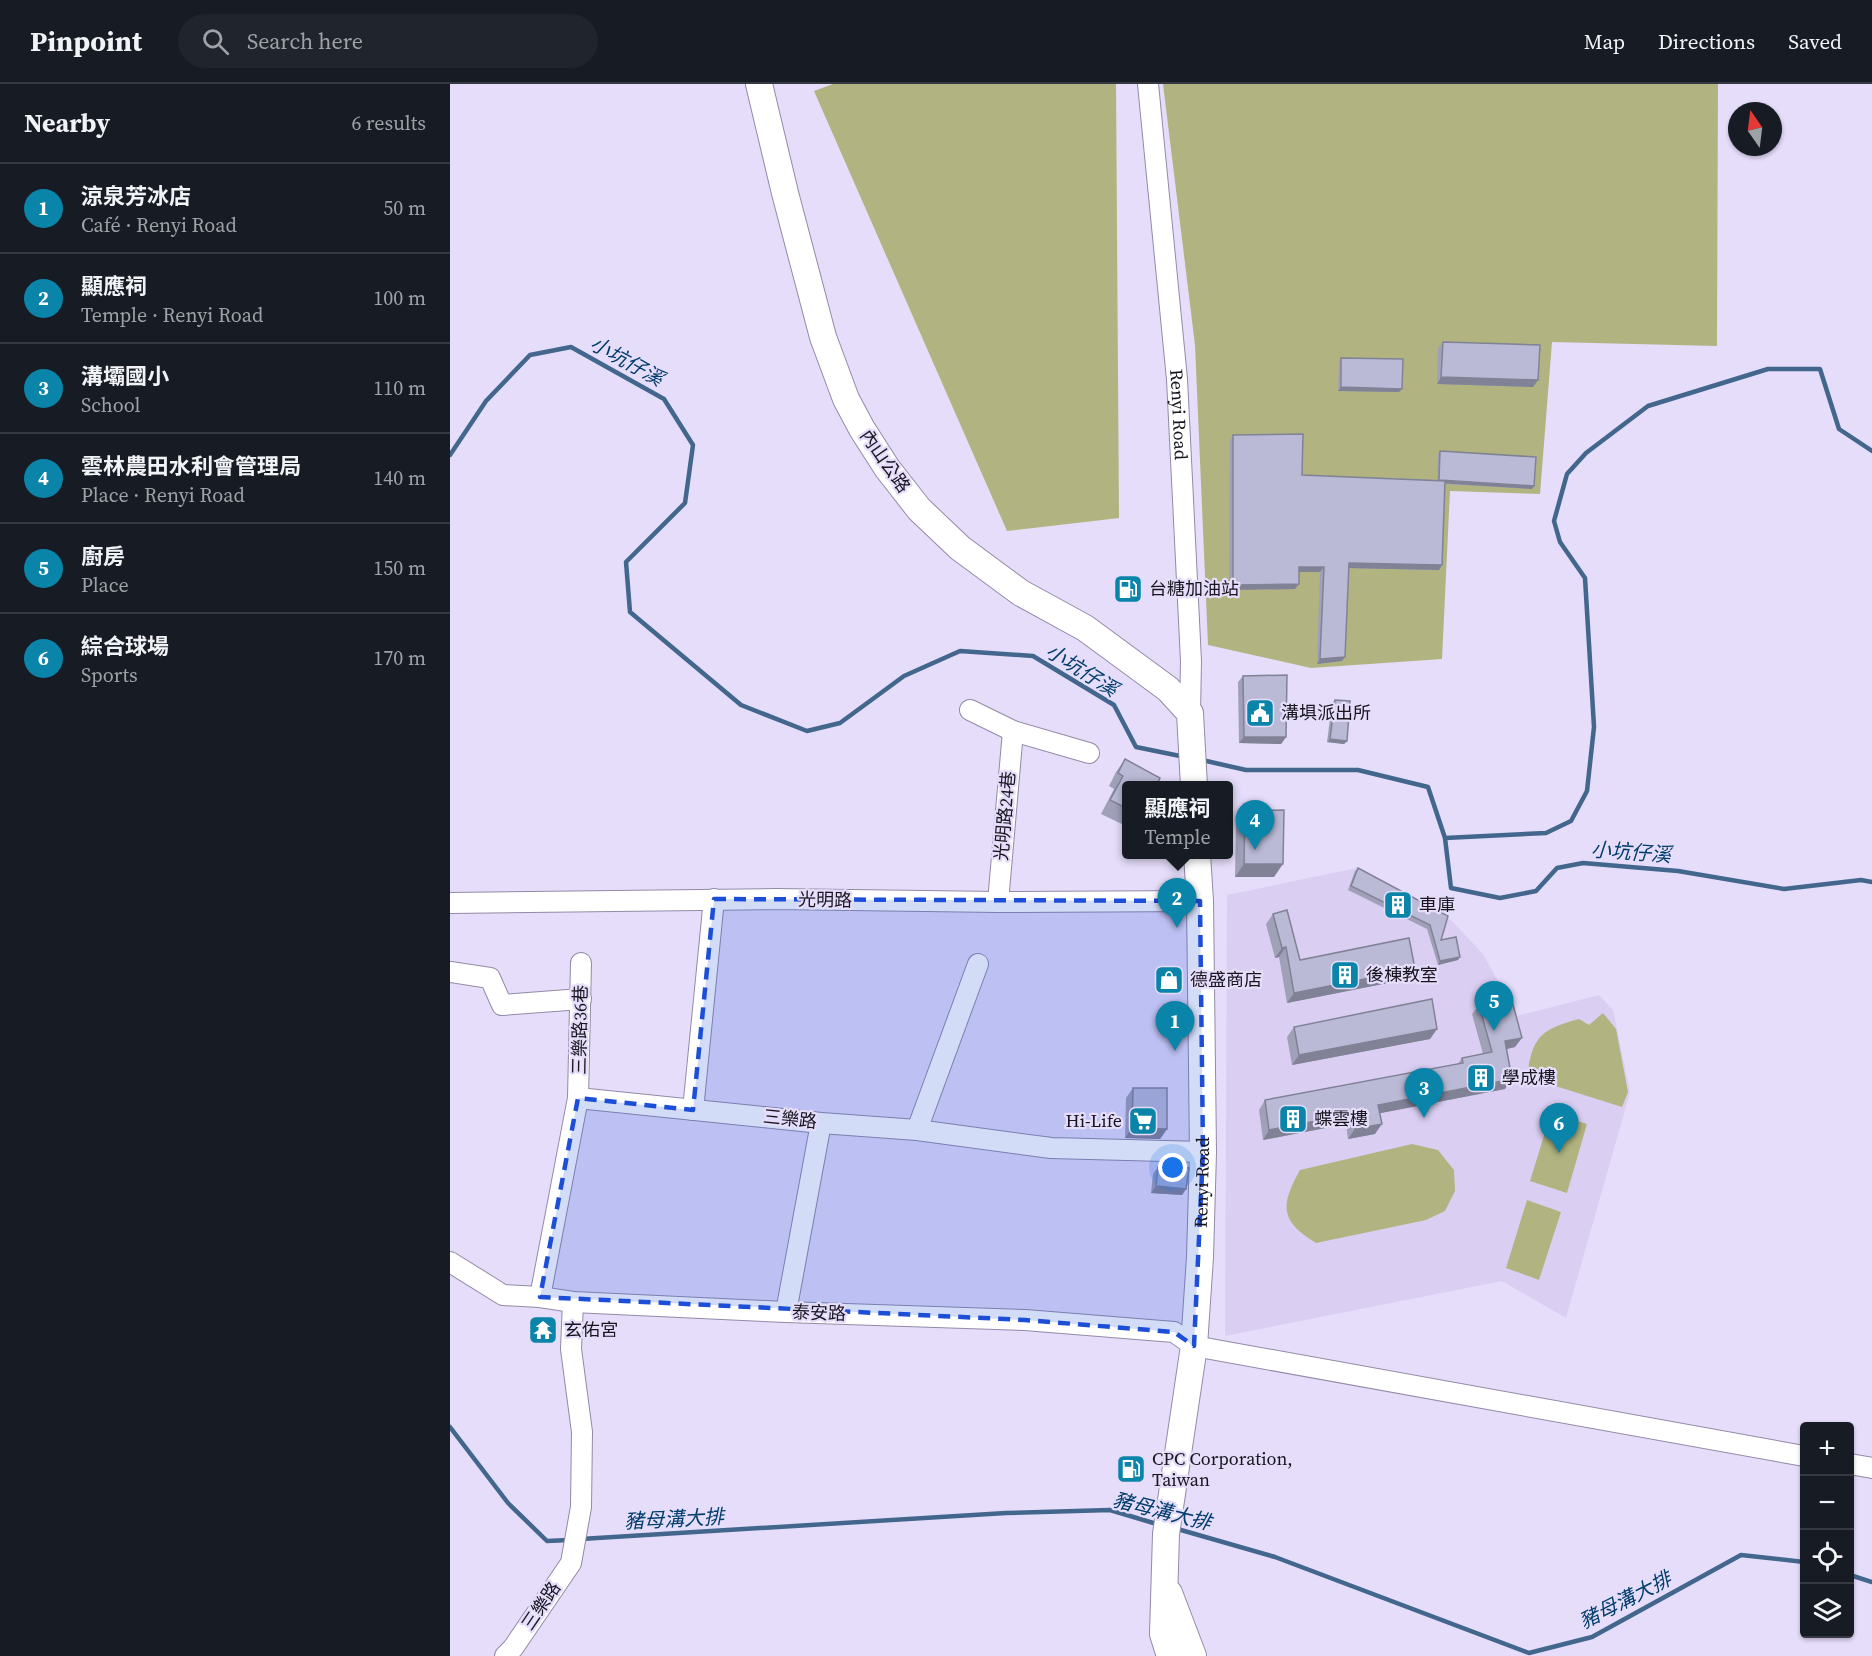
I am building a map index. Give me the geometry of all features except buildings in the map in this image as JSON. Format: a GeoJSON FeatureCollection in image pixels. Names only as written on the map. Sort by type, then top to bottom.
{"type":"FeatureCollection","features":[{"type":"Feature","properties":{"kind":"main road","name":"內山公路"},"geometry":{"type":"LineString","coordinates":[[759,84],[823,337],[846,399],[886,468],[919,509],[960,548],[1021,593],[1085,628],[1168,689],[1190,713]]}},
{"type":"Feature","properties":{"kind":"main road","name":"Renyi Road"},"geometry":{"type":"LineString","coordinates":[[1190,713],[1194,781]]}},
{"type":"Feature","properties":{"kind":"main road","name":"Renyi Road"},"geometry":{"type":"LineString","coordinates":[[1164,1579],[1166,1534],[1194,1346],[1200,1257],[1203,1152],[1200,901],[1197,859]]}},
{"type":"Feature","properties":{"kind":"main road"},"geometry":{"type":"LineString","coordinates":[[1164,1579],[1163,1634],[1170,1656]]}},
{"type":"Feature","properties":{"kind":"main road"},"geometry":{"type":"LineString","coordinates":[[1164,1579],[1193,1656]]}},
{"type":"Feature","properties":{"kind":"street","name":"Renyi Road"},"geometry":{"type":"LineString","coordinates":[[1148,84],[1177,379],[1191,661],[1190,713]]}},
{"type":"Feature","properties":{"kind":"street"},"geometry":{"type":"LineString","coordinates":[[970,710],[1013,730],[1089,753]]}},
{"type":"Feature","properties":{"kind":"street","name":"光明路24巷"},"geometry":{"type":"LineString","coordinates":[[998,902],[1013,730]]}},
{"type":"Feature","properties":{"kind":"street"},"geometry":{"type":"LineString","coordinates":[[693,1110],[714,899]]}},
{"type":"Feature","properties":{"kind":"street","name":"光明路"},"geometry":{"type":"LineString","coordinates":[[450,903],[714,899],[998,902],[1200,901]]}},
{"type":"Feature","properties":{"kind":"street","name":"三樂路36巷"},"geometry":{"type":"LineString","coordinates":[[578,1098],[581,963]]}},
{"type":"Feature","properties":{"kind":"street"},"geometry":{"type":"LineString","coordinates":[[917,1130],[978,964]]}},
{"type":"Feature","properties":{"kind":"street"},"geometry":{"type":"LineString","coordinates":[[450,972],[490,978],[502,1005],[580,999]]}},
{"type":"Feature","properties":{"kind":"street"},"geometry":{"type":"LineString","coordinates":[[540,1297],[578,1098]]}},
{"type":"Feature","properties":{"kind":"street","name":"三樂路"},"geometry":{"type":"LineString","coordinates":[[578,1098],[821,1123],[917,1130],[1051,1148],[1203,1152]]}},
{"type":"Feature","properties":{"kind":"street"},"geometry":{"type":"LineString","coordinates":[[786,1312],[821,1123]]}},
{"type":"Feature","properties":{"kind":"street","name":"泰安路"},"geometry":{"type":"LineString","coordinates":[[450,1262],[503,1295],[573,1302],[1025,1320],[1174,1332],[1194,1346],[1800,1455]]}},
{"type":"Feature","properties":{"kind":"street","name":"三樂路"},"geometry":{"type":"LineString","coordinates":[[505,1656],[513,1648],[570,1563],[580,1515],[582,1432],[572,1349],[573,1302]]}},
{"type":"Feature","properties":{"kind":"street"},"geometry":{"type":"LineString","coordinates":[[1854,1465],[1872,1468]]}},
{"type":"Feature","properties":{"kind":"highlighted area"},"geometry":{"type":"Polygon","coordinates":[[[714,899],[1200,901],[1203,1152],[1194,1346],[1174,1332],[1025,1320],[540,1297],[578,1098],[693,1110],[714,899]]]}},
{"type":"Feature","properties":{"kind":"shaded area"},"geometry":{"type":"Polygon","coordinates":[[[1357,868],[1451,920],[1483,954],[1517,1016],[1599,995],[1613,1010],[1630,1092],[1566,1318],[1502,1281],[1225,1336],[1227,895],[1357,868]]]}},
{"type":"Feature","properties":{"kind":"green space"},"geometry":{"type":"Polygon","coordinates":[[[833,84],[1116,84],[1119,518],[1007,531],[814,91],[833,84]]]}},
{"type":"Feature","properties":{"kind":"green space"},"geometry":{"type":"Polygon","coordinates":[[[1163,84],[1718,84],[1717,346],[1552,342],[1540,494],[1450,491],[1442,659],[1311,668],[1208,645],[1195,345],[1163,84]]]}},
{"type":"Feature","properties":{"kind":"green space"},"geometry":{"type":"Polygon","coordinates":[[[1603,1013],[1616,1029],[1628,1092],[1622,1107],[1527,1077],[1532,1052],[1547,1031],[1579,1019],[1589,1025],[1603,1013]]]}},
{"type":"Feature","properties":{"kind":"green space"},"geometry":{"type":"Polygon","coordinates":[[[1551,1113],[1587,1124],[1567,1193],[1530,1181],[1551,1113]]]}},
{"type":"Feature","properties":{"kind":"green space"},"geometry":{"type":"Polygon","coordinates":[[[1412,1144],[1438,1150],[1454,1170],[1455,1191],[1445,1211],[1426,1220],[1316,1243],[1304,1235],[1290,1220],[1287,1203],[1300,1170],[1412,1144]]]}},
{"type":"Feature","properties":{"kind":"green space"},"geometry":{"type":"Polygon","coordinates":[[[1527,1200],[1561,1212],[1539,1280],[1506,1268],[1527,1200]]]}},
{"type":"Feature","properties":{"kind":"waterway","name":"小坑仔溪"},"geometry":{"type":"LineString","coordinates":[[450,455],[486,401],[530,355],[571,347],[664,399],[693,445],[685,503],[626,562],[630,612],[741,705],[807,731],[840,723],[904,676],[960,651],[1033,656],[1114,705],[1136,747],[1185,757]]}},
{"type":"Feature","properties":{"kind":"waterway"},"geometry":{"type":"LineString","coordinates":[[1445,838],[1546,833],[1571,821],[1587,791],[1594,727],[1585,578],[1560,542],[1554,521],[1567,474],[1586,453],[1648,406],[1768,369],[1820,369],[1839,429],[1872,451]]}},
{"type":"Feature","properties":{"kind":"waterway","name":"小坑仔溪"},"geometry":{"type":"LineString","coordinates":[[1202,760],[1246,770],[1358,770],[1428,787],[1445,838],[1451,888],[1500,898],[1536,891],[1557,868],[1583,863],[1678,871],[1784,889],[1861,880],[1872,882]]}},
{"type":"Feature","properties":{"kind":"waterway","name":"豬母溝大排"},"geometry":{"type":"LineString","coordinates":[[450,1427],[508,1503],[547,1541],[569,1540]]}},
{"type":"Feature","properties":{"kind":"waterway","name":"豬母溝大排"},"geometry":{"type":"LineString","coordinates":[[581,1539],[1006,1513],[1110,1510],[1160,1525]]}},
{"type":"Feature","properties":{"kind":"waterway","name":"豬母溝大排"},"geometry":{"type":"LineString","coordinates":[[1174,1528],[1275,1557],[1529,1653],[1592,1637],[1741,1555],[1800,1562]]}},
{"type":"Feature","properties":{"kind":"waterway","name":"豬母溝大排"},"geometry":{"type":"LineString","coordinates":[[1854,1576],[1872,1582]]}},
{"type":"Feature","properties":{"kind":"place","name":"台糖加油站"},"geometry":{"type":"Point","coordinates":[1128,589]}},
{"type":"Feature","properties":{"kind":"place","name":"溝埧派出所"},"geometry":{"type":"Point","coordinates":[1260,713]}},
{"type":"Feature","properties":{"kind":"place","name":"雲林農田水利會管理局"},"geometry":{"type":"Point","coordinates":[1255,850]}},
{"type":"Feature","properties":{"kind":"place","name":"車庫"},"geometry":{"type":"Point","coordinates":[1398,905]}},
{"type":"Feature","properties":{"kind":"place","name":"顯應祠"},"geometry":{"type":"Point","coordinates":[1177,928]}},
{"type":"Feature","properties":{"kind":"place","name":"後棟教室"},"geometry":{"type":"Point","coordinates":[1345,975]}},
{"type":"Feature","properties":{"kind":"place","name":"德盛商店"},"geometry":{"type":"Point","coordinates":[1169,980]}},
{"type":"Feature","properties":{"kind":"place","name":"廚房"},"geometry":{"type":"Point","coordinates":[1494,1031]}},
{"type":"Feature","properties":{"kind":"place","name":"涼泉芳冰店"},"geometry":{"type":"Point","coordinates":[1175,1051]}},
{"type":"Feature","properties":{"kind":"place","name":"學成樓"},"geometry":{"type":"Point","coordinates":[1481,1078]}},
{"type":"Feature","properties":{"kind":"place","name":"溝壩國小"},"geometry":{"type":"Point","coordinates":[1424,1118]}},
{"type":"Feature","properties":{"kind":"place","name":"蝶雲樓"},"geometry":{"type":"Point","coordinates":[1293,1119]}},
{"type":"Feature","properties":{"kind":"place","name":"Hi-Life"},"geometry":{"type":"Point","coordinates":[1143,1121]}},
{"type":"Feature","properties":{"kind":"place","name":"綜合球場"},"geometry":{"type":"Point","coordinates":[1559,1153]}},
{"type":"Feature","properties":{"kind":"place","name":"玄佑宮"},"geometry":{"type":"Point","coordinates":[543,1330]}},
{"type":"Feature","properties":{"kind":"place","name":"CPC Corporation, Taiwan"},"geometry":{"type":"Point","coordinates":[1131,1469]}}]}
